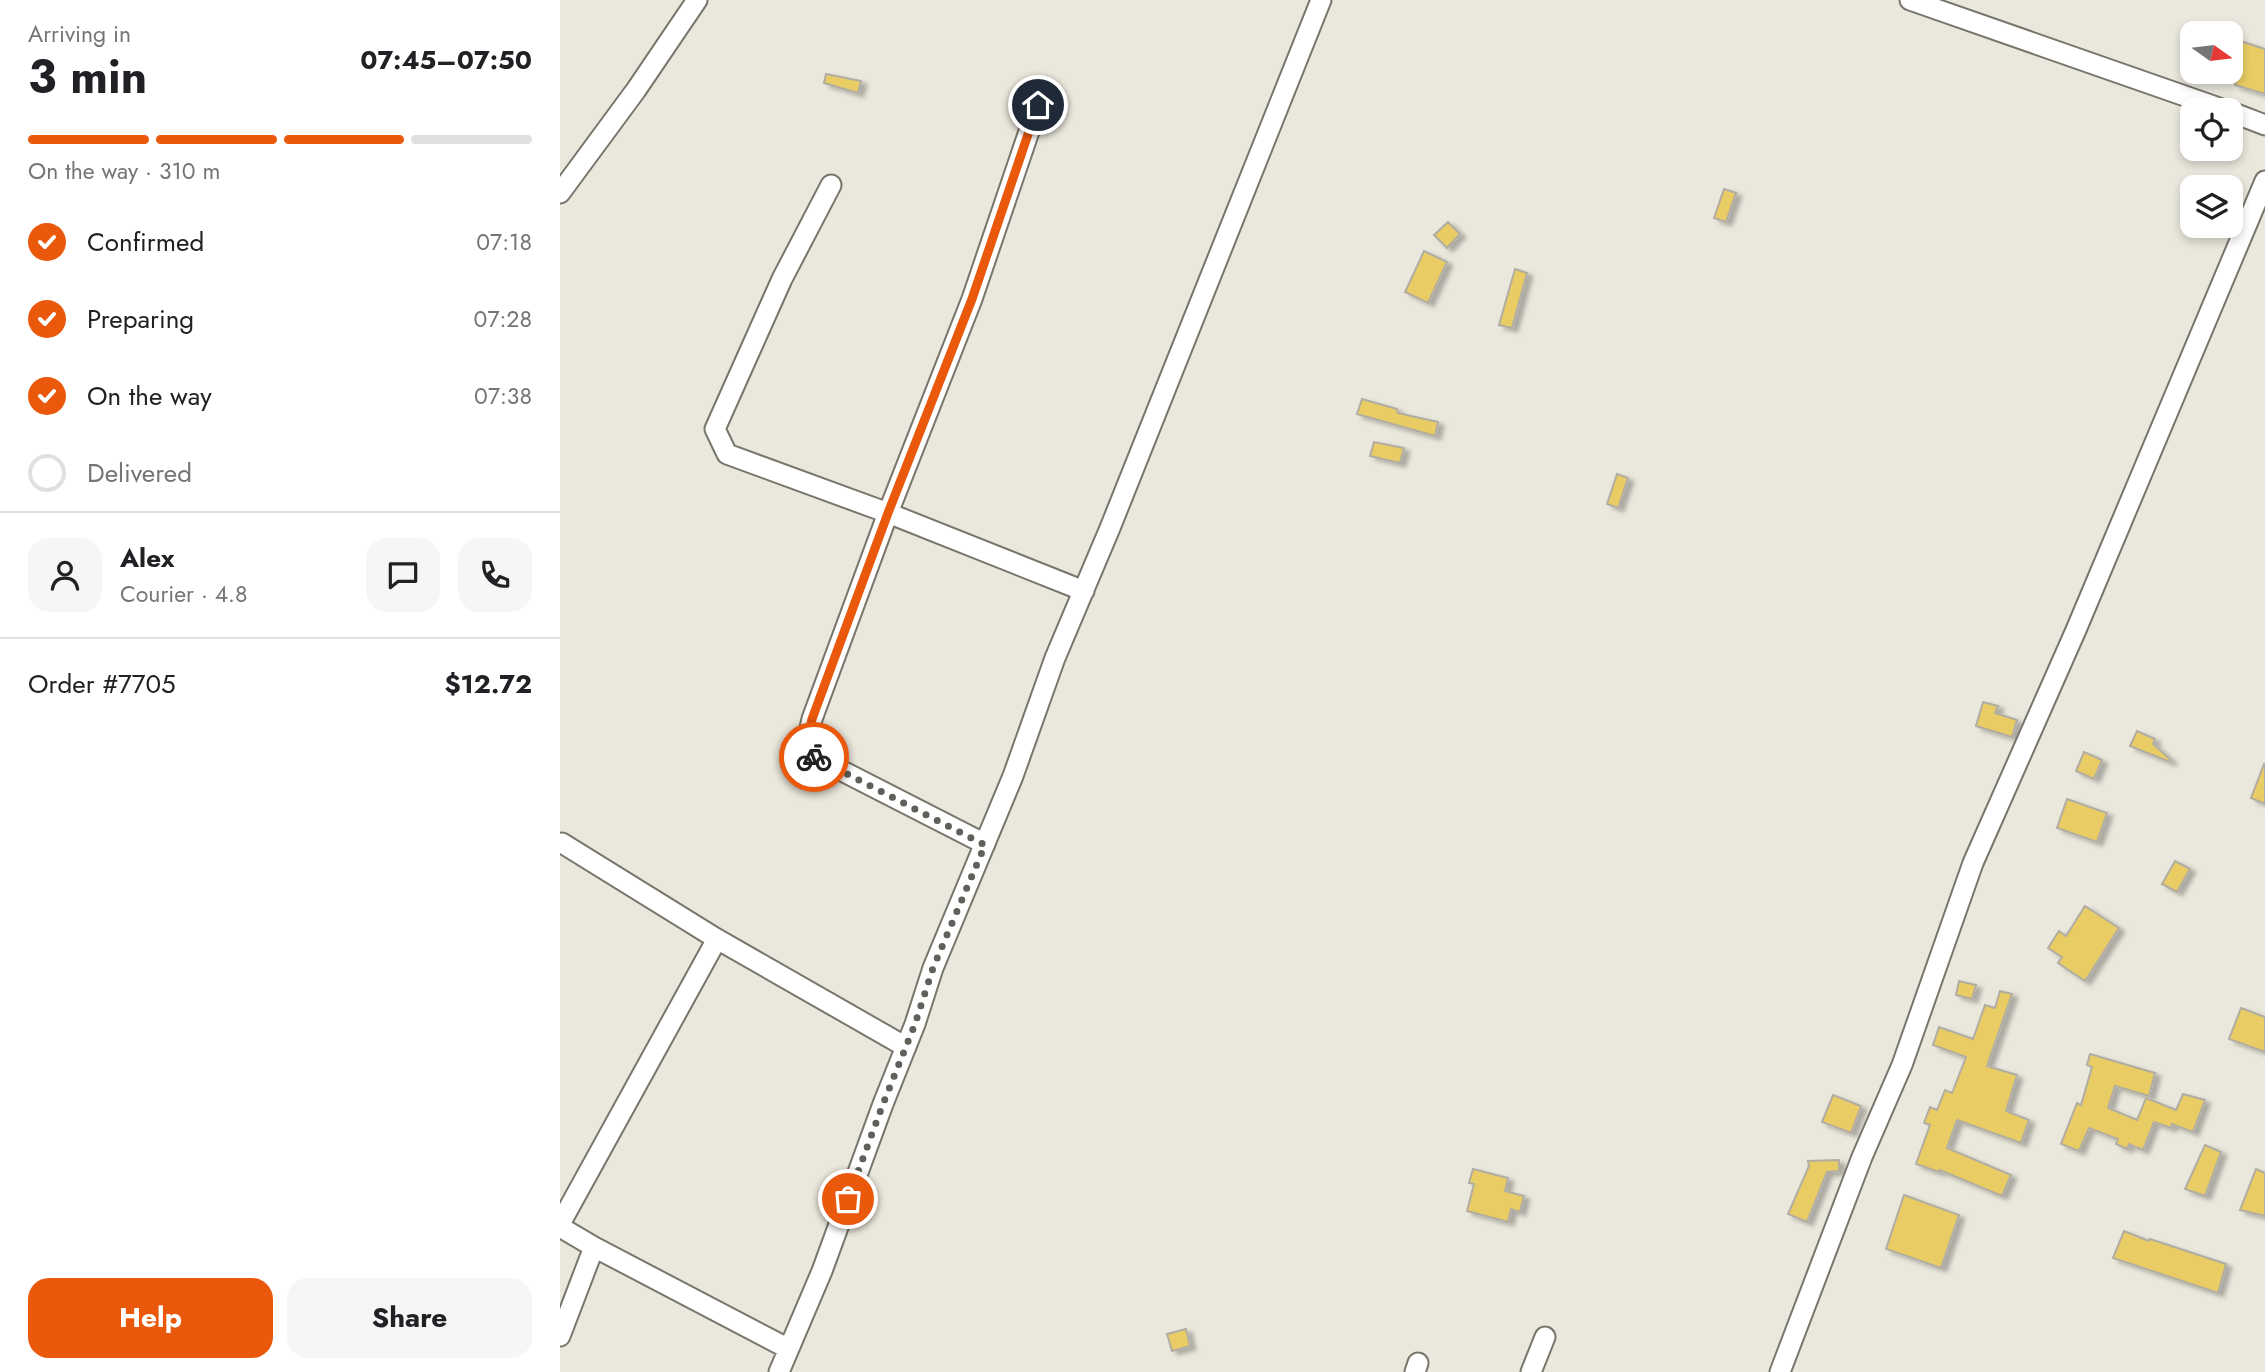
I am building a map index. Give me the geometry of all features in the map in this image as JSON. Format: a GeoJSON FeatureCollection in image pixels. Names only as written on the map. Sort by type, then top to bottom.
{"type":"FeatureCollection","features":[{"type":"Feature","properties":{"kind":"street"},"geometry":{"type":"LineString","coordinates":[[560,193],[636,90],[697,0]]}},
{"type":"Feature","properties":{"kind":"street"},"geometry":{"type":"LineString","coordinates":[[779,1372],[822,1271],[933,968],[1013,776],[1055,659],[1321,0]]}},
{"type":"Feature","properties":{"kind":"street"},"geometry":{"type":"LineString","coordinates":[[1910,0],[2191,98]]}},
{"type":"Feature","properties":{"kind":"street"},"geometry":{"type":"LineString","coordinates":[[985,845],[811,755],[807,741],[812,719],[888,513],[972,299],[1038,105]]}},
{"type":"Feature","properties":{"kind":"street"},"geometry":{"type":"LineString","coordinates":[[2243,117],[2265,125]]}},
{"type":"Feature","properties":{"kind":"street"},"geometry":{"type":"LineString","coordinates":[[1780,1372],[1862,1157],[1902,1065],[1973,863],[2076,630],[2265,181]]}},
{"type":"Feature","properties":{"kind":"street"},"geometry":{"type":"LineString","coordinates":[[831,185],[782,279],[715,429],[727,454],[888,513],[1084,591]]}},
{"type":"Feature","properties":{"kind":"street"},"geometry":{"type":"LineString","coordinates":[[562,843],[717,939],[906,1047]]}},
{"type":"Feature","properties":{"kind":"street"},"geometry":{"type":"LineString","coordinates":[[717,939],[560,1225],[594,1247],[787,1348]]}},
{"type":"Feature","properties":{"kind":"street"},"geometry":{"type":"LineString","coordinates":[[560,1336],[594,1247]]}},
{"type":"Feature","properties":{"kind":"street"},"geometry":{"type":"LineString","coordinates":[[1531,1372],[1545,1337]]}},
{"type":"Feature","properties":{"kind":"building"},"geometry":{"type":"Polygon","coordinates":[[[2244,42],[2265,49],[2265,94],[2235,85],[2244,84],[2244,42]]]}},
{"type":"Feature","properties":{"kind":"building"},"geometry":{"type":"Polygon","coordinates":[[[826,74],[861,81],[858,93],[824,83],[826,74]]]}},
{"type":"Feature","properties":{"kind":"building"},"geometry":{"type":"Polygon","coordinates":[[[1724,189],[1736,193],[1726,222],[1714,218],[1724,189]]]}},
{"type":"Feature","properties":{"kind":"building"},"geometry":{"type":"Polygon","coordinates":[[[1448,222],[1460,234],[1447,248],[1434,235],[1448,222]]]}},
{"type":"Feature","properties":{"kind":"building"},"geometry":{"type":"Polygon","coordinates":[[[1424,251],[1447,262],[1428,303],[1405,292],[1424,251]]]}},
{"type":"Feature","properties":{"kind":"building"},"geometry":{"type":"Polygon","coordinates":[[[1515,269],[1527,273],[1512,328],[1499,325],[1515,269]]]}},
{"type":"Feature","properties":{"kind":"building"},"geometry":{"type":"Polygon","coordinates":[[[1362,399],[1397,409],[1398,413],[1438,422],[1435,436],[1357,414],[1362,399]]]}},
{"type":"Feature","properties":{"kind":"building"},"geometry":{"type":"Polygon","coordinates":[[[1374,442],[1404,448],[1400,463],[1370,456],[1374,442]]]}},
{"type":"Feature","properties":{"kind":"building"},"geometry":{"type":"Polygon","coordinates":[[[1617,474],[1628,478],[1618,508],[1607,504],[1617,474]]]}},
{"type":"Feature","properties":{"kind":"building"},"geometry":{"type":"Polygon","coordinates":[[[1983,702],[1998,706],[1995,713],[2017,720],[2012,737],[1976,726],[1983,702]]]}},
{"type":"Feature","properties":{"kind":"building"},"geometry":{"type":"Polygon","coordinates":[[[2137,731],[2155,739],[2153,744],[2171,760],[2170,762],[2130,746],[2137,731]]]}},
{"type":"Feature","properties":{"kind":"building"},"geometry":{"type":"Polygon","coordinates":[[[2084,752],[2102,760],[2094,779],[2076,771],[2084,752]]]}},
{"type":"Feature","properties":{"kind":"building"},"geometry":{"type":"Polygon","coordinates":[[[2265,764],[2265,804],[2251,798],[2265,764]]]}},
{"type":"Feature","properties":{"kind":"building"},"geometry":{"type":"Polygon","coordinates":[[[2067,799],[2107,813],[2097,842],[2057,828],[2067,799]]]}},
{"type":"Feature","properties":{"kind":"building"},"geometry":{"type":"Polygon","coordinates":[[[2175,861],[2190,869],[2177,892],[2162,884],[2175,861]]]}},
{"type":"Feature","properties":{"kind":"building"},"geometry":{"type":"Polygon","coordinates":[[[2085,906],[2119,928],[2085,981],[2058,963],[2062,957],[2048,948],[2059,931],[2066,936],[2085,906]]]}},
{"type":"Feature","properties":{"kind":"building"},"geometry":{"type":"Polygon","coordinates":[[[1959,981],[1976,985],[1972,999],[1956,995],[1959,981]]]}},
{"type":"Feature","properties":{"kind":"building"},"geometry":{"type":"Polygon","coordinates":[[[2000,991],[2012,994],[1987,1066],[2017,1075],[2006,1111],[2029,1120],[2021,1143],[1957,1120],[1947,1148],[2011,1175],[2002,1196],[1940,1170],[1939,1172],[1916,1164],[1930,1125],[1924,1123],[1930,1107],[1937,1110],[1945,1090],[1952,1093],[1966,1057],[1933,1045],[1939,1027],[1973,1039],[1985,1005],[1995,1008],[2000,991]]]}},
{"type":"Feature","properties":{"kind":"building"},"geometry":{"type":"Polygon","coordinates":[[[2241,1008],[2265,1017],[2265,1052],[2229,1039],[2241,1008]]]}},
{"type":"Feature","properties":{"kind":"building"},"geometry":{"type":"Polygon","coordinates":[[[2090,1054],[2155,1073],[2149,1096],[2115,1086],[2108,1108],[2137,1120],[2146,1098],[2176,1110],[2183,1094],[2205,1100],[2193,1132],[2172,1124],[2171,1128],[2154,1122],[2143,1150],[2129,1144],[2127,1149],[2116,1144],[2118,1139],[2089,1128],[2079,1151],[2061,1144],[2077,1103],[2081,1105],[2092,1067],[2087,1065],[2090,1054]]]}},
{"type":"Feature","properties":{"kind":"building"},"geometry":{"type":"Polygon","coordinates":[[[1833,1095],[1861,1106],[1851,1133],[1822,1122],[1833,1095]]]}},
{"type":"Feature","properties":{"kind":"building"},"geometry":{"type":"Polygon","coordinates":[[[2205,1145],[2221,1152],[2205,1196],[2185,1189],[2205,1145]]]}},
{"type":"Feature","properties":{"kind":"building"},"geometry":{"type":"Polygon","coordinates":[[[1839,1160],[1839,1171],[1827,1172],[1807,1222],[1788,1214],[1809,1166],[1808,1161],[1839,1160]]]}},
{"type":"Feature","properties":{"kind":"building"},"geometry":{"type":"Polygon","coordinates":[[[1473,1169],[1508,1178],[1505,1191],[1524,1196],[1520,1212],[1511,1209],[1508,1222],[1467,1211],[1474,1184],[1469,1183],[1473,1169]]]}},
{"type":"Feature","properties":{"kind":"building"},"geometry":{"type":"Polygon","coordinates":[[[2256,1169],[2265,1173],[2265,1216],[2240,1210],[2256,1169]]]}},
{"type":"Feature","properties":{"kind":"building"},"geometry":{"type":"Polygon","coordinates":[[[1904,1195],[1959,1215],[1941,1268],[1886,1249],[1904,1195]]]}},
{"type":"Feature","properties":{"kind":"building"},"geometry":{"type":"Polygon","coordinates":[[[2124,1231],[2226,1264],[2218,1293],[2113,1258],[2124,1231]]]}},
{"type":"Feature","properties":{"kind":"building"},"geometry":{"type":"Polygon","coordinates":[[[1186,1329],[1190,1346],[1172,1351],[1167,1334],[1186,1329]]]}},
{"type":"Feature","properties":{"kind":"way so far"},"geometry":{"type":"LineString","coordinates":[[814,757],[985,845],[933,968],[915,1024],[848,1199]]}},
{"type":"Feature","properties":{"kind":"route"},"geometry":{"type":"LineString","coordinates":[[814,757],[807,741],[812,719],[888,513],[972,299],[1038,105]]}}]}
